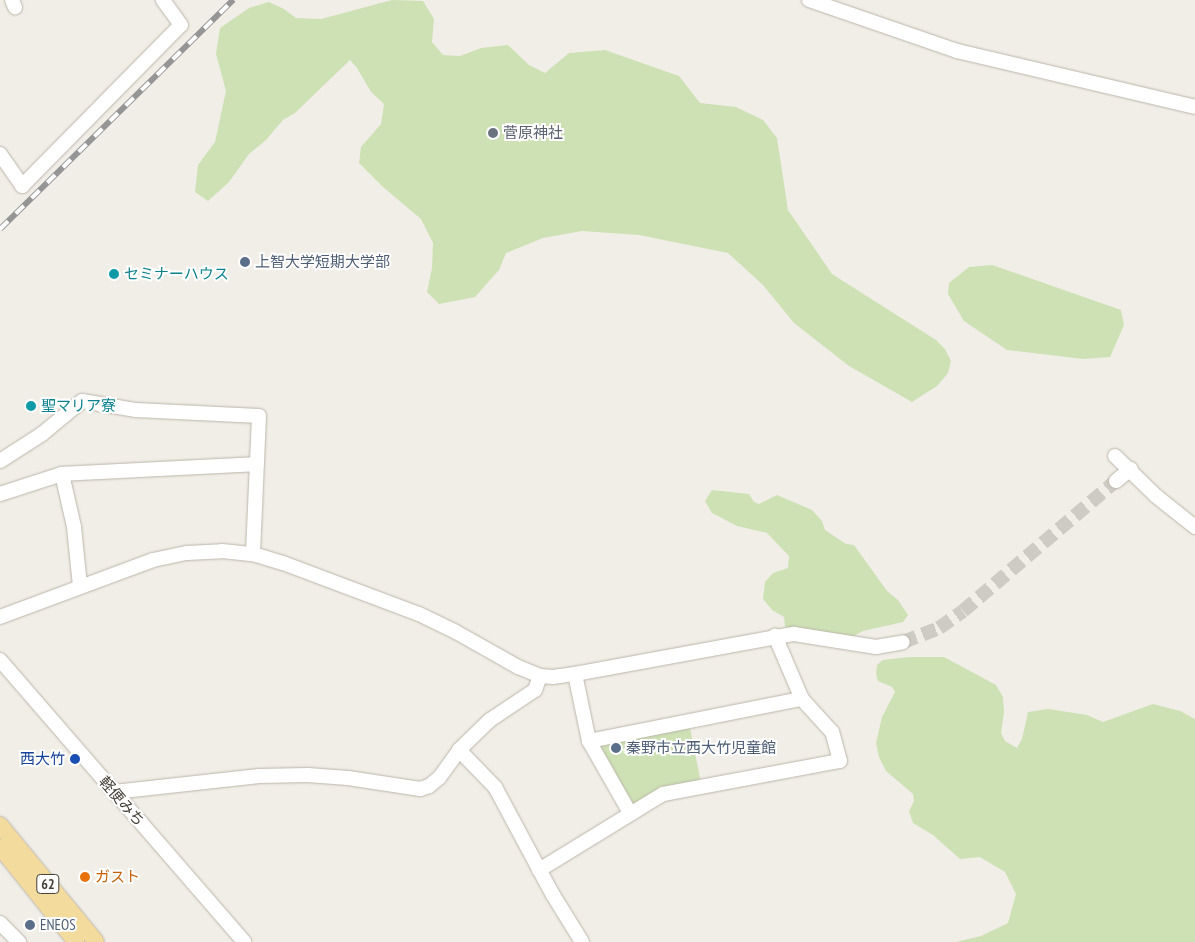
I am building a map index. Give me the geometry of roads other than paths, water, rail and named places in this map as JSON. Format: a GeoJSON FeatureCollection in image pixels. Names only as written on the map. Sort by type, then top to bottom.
{"type":"FeatureCollection","features":[{"type":"Feature","properties":{"kind":"main road","name":"62"},"geometry":{"type":"LineString","coordinates":[[0,825],[94,941]]}},
{"type":"Feature","properties":{"kind":"main road","name":"62"},"geometry":{"type":"LineString","coordinates":[[0,847],[76,942]]}},
{"type":"Feature","properties":{"kind":"street"},"geometry":{"type":"LineString","coordinates":[[0,154],[22,186],[180,25],[163,0]]}},
{"type":"Feature","properties":{"kind":"street"},"geometry":{"type":"LineString","coordinates":[[809,0],[957,51],[1195,107]]}},
{"type":"Feature","properties":{"kind":"street"},"geometry":{"type":"LineString","coordinates":[[0,461],[42,434],[82,401],[89,400],[136,410],[259,416],[253,554]]}},
{"type":"Feature","properties":{"kind":"street"},"geometry":{"type":"LineString","coordinates":[[1115,456],[1131,469],[1156,496],[1195,527]]}},
{"type":"Feature","properties":{"kind":"street"},"geometry":{"type":"LineString","coordinates":[[0,494],[62,474],[257,464]]}},
{"type":"Feature","properties":{"kind":"street"},"geometry":{"type":"LineString","coordinates":[[1116,481],[1131,469]]}},
{"type":"Feature","properties":{"kind":"street"},"geometry":{"type":"LineString","coordinates":[[62,474],[74,527],[80,586]]}},
{"type":"Feature","properties":{"kind":"street"},"geometry":{"type":"LineString","coordinates":[[0,617],[153,560],[187,553],[222,550],[253,554],[283,563],[419,614],[456,632],[518,667],[540,676],[554,677],[575,674],[776,636],[800,634],[831,642],[876,647],[903,642]]}},
{"type":"Feature","properties":{"kind":"street"},"geometry":{"type":"LineString","coordinates":[[540,870],[663,794],[840,761],[832,732],[802,700],[776,636]]}},
{"type":"Feature","properties":{"kind":"street","name":"軽便みち"},"geometry":{"type":"LineString","coordinates":[[0,660],[244,942]]}},
{"type":"Feature","properties":{"kind":"street"},"geometry":{"type":"LineString","coordinates":[[575,674],[589,742],[630,813]]}},
{"type":"Feature","properties":{"kind":"street"},"geometry":{"type":"LineString","coordinates":[[114,792],[259,776],[308,775],[348,778],[420,789],[429,786],[439,778],[459,750],[500,712],[535,690],[540,676]]}},
{"type":"Feature","properties":{"kind":"street"},"geometry":{"type":"LineString","coordinates":[[589,742],[802,700]]}},
{"type":"Feature","properties":{"kind":"street"},"geometry":{"type":"LineString","coordinates":[[459,750],[495,787],[582,942]]}},
{"type":"Feature","properties":{"kind":"street"},"geometry":{"type":"LineString","coordinates":[[0,923],[19,942]]}},
{"type":"Feature","properties":{"kind":"tunnel"},"geometry":{"type":"LineString","coordinates":[[903,642],[939,628],[963,611],[1116,481]]}},
{"type":"Feature","properties":{"kind":"railway"},"geometry":{"type":"LineString","coordinates":[[0,229],[233,0]]}},
{"type":"Feature","properties":{"kind":"place","name":"菅原神社"},"geometry":{"type":"Point","coordinates":[493,133]}},
{"type":"Feature","properties":{"kind":"place","name":"上智大学短期大学部"},"geometry":{"type":"Point","coordinates":[245,262]}},
{"type":"Feature","properties":{"kind":"place","name":"セミナーハウス"},"geometry":{"type":"Point","coordinates":[114,274]}},
{"type":"Feature","properties":{"kind":"place","name":"聖マリア寮"},"geometry":{"type":"Point","coordinates":[31,406]}},
{"type":"Feature","properties":{"kind":"place","name":"秦野市立西大竹児童館"},"geometry":{"type":"Point","coordinates":[616,748]}},
{"type":"Feature","properties":{"kind":"place","name":"西大竹"},"geometry":{"type":"Point","coordinates":[75,759]}},
{"type":"Feature","properties":{"kind":"place","name":"ガスト"},"geometry":{"type":"Point","coordinates":[85,877]}},
{"type":"Feature","properties":{"kind":"place","name":"ENEOS"},"geometry":{"type":"Point","coordinates":[30,925]}}]}
